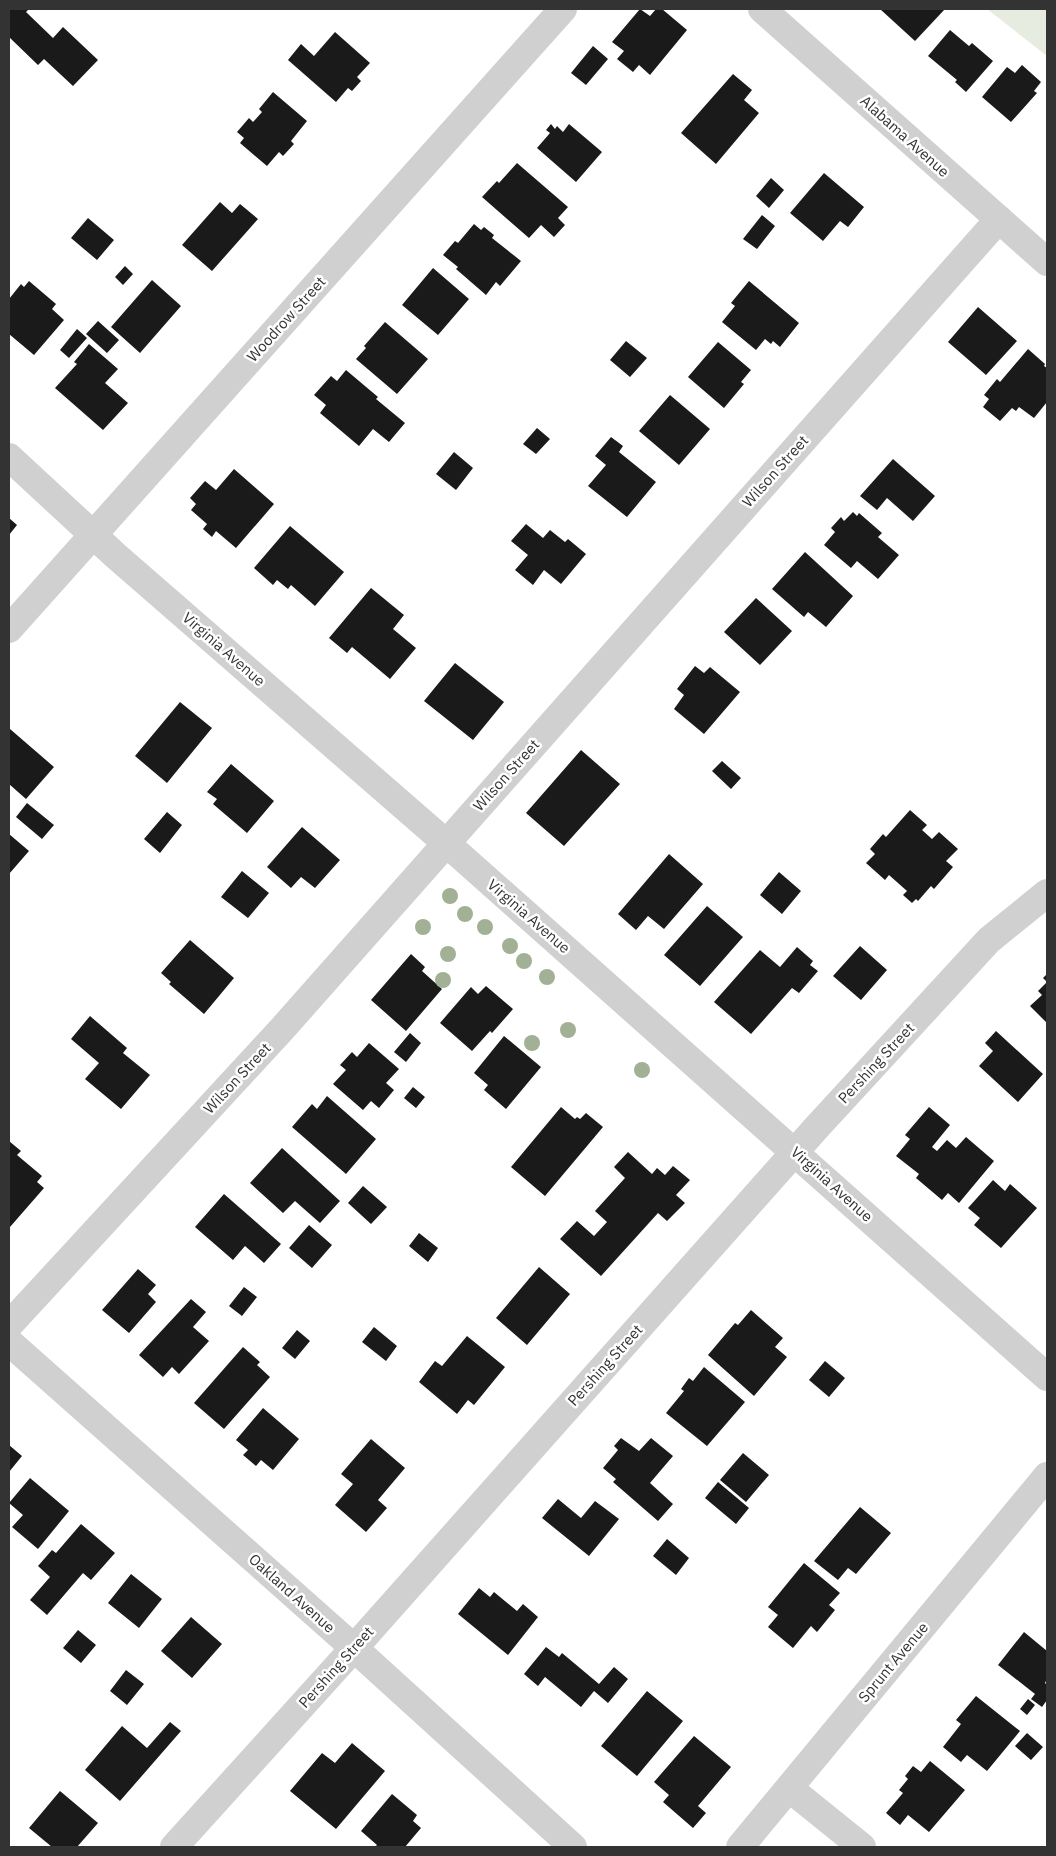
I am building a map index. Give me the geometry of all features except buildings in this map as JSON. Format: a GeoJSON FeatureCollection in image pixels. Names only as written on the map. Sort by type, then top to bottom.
{"type":"FeatureCollection","features":[{"type":"Feature","properties":{"kind":"street","name":"Woodrow Street"},"geometry":{"type":"LineString","coordinates":[[9,629],[563,9]]}},
{"type":"Feature","properties":{"kind":"street","name":"Alabama Avenue"},"geometry":{"type":"LineString","coordinates":[[762,9],[1047,262]]}},
{"type":"Feature","properties":{"kind":"street","name":"Wilson Street"},"geometry":{"type":"LineString","coordinates":[[9,1326],[282,1029],[999,219]]}},
{"type":"Feature","properties":{"kind":"street","name":"Virginia Avenue"},"geometry":{"type":"LineString","coordinates":[[9,457],[93,534],[795,1151],[1047,1377]]}},
{"type":"Feature","properties":{"kind":"street","name":"Pershing Street"},"geometry":{"type":"LineString","coordinates":[[174,1847],[354,1648],[795,1151],[989,940],[1047,893]]}},
{"type":"Feature","properties":{"kind":"street","name":"Oakland Avenue"},"geometry":{"type":"LineString","coordinates":[[9,1342],[354,1648],[573,1847]]}},
{"type":"Feature","properties":{"kind":"street","name":"Sprunt Avenue"},"geometry":{"type":"LineString","coordinates":[[740,1847],[1047,1476]]}},
{"type":"Feature","properties":{"kind":"street"},"geometry":{"type":"LineString","coordinates":[[789,1788],[862,1847]]}},
{"type":"Feature","properties":{"kind":"shaded area"},"geometry":{"type":"Polygon","coordinates":[[[987,9],[1047,9],[1047,56],[987,9]]]}}]}
